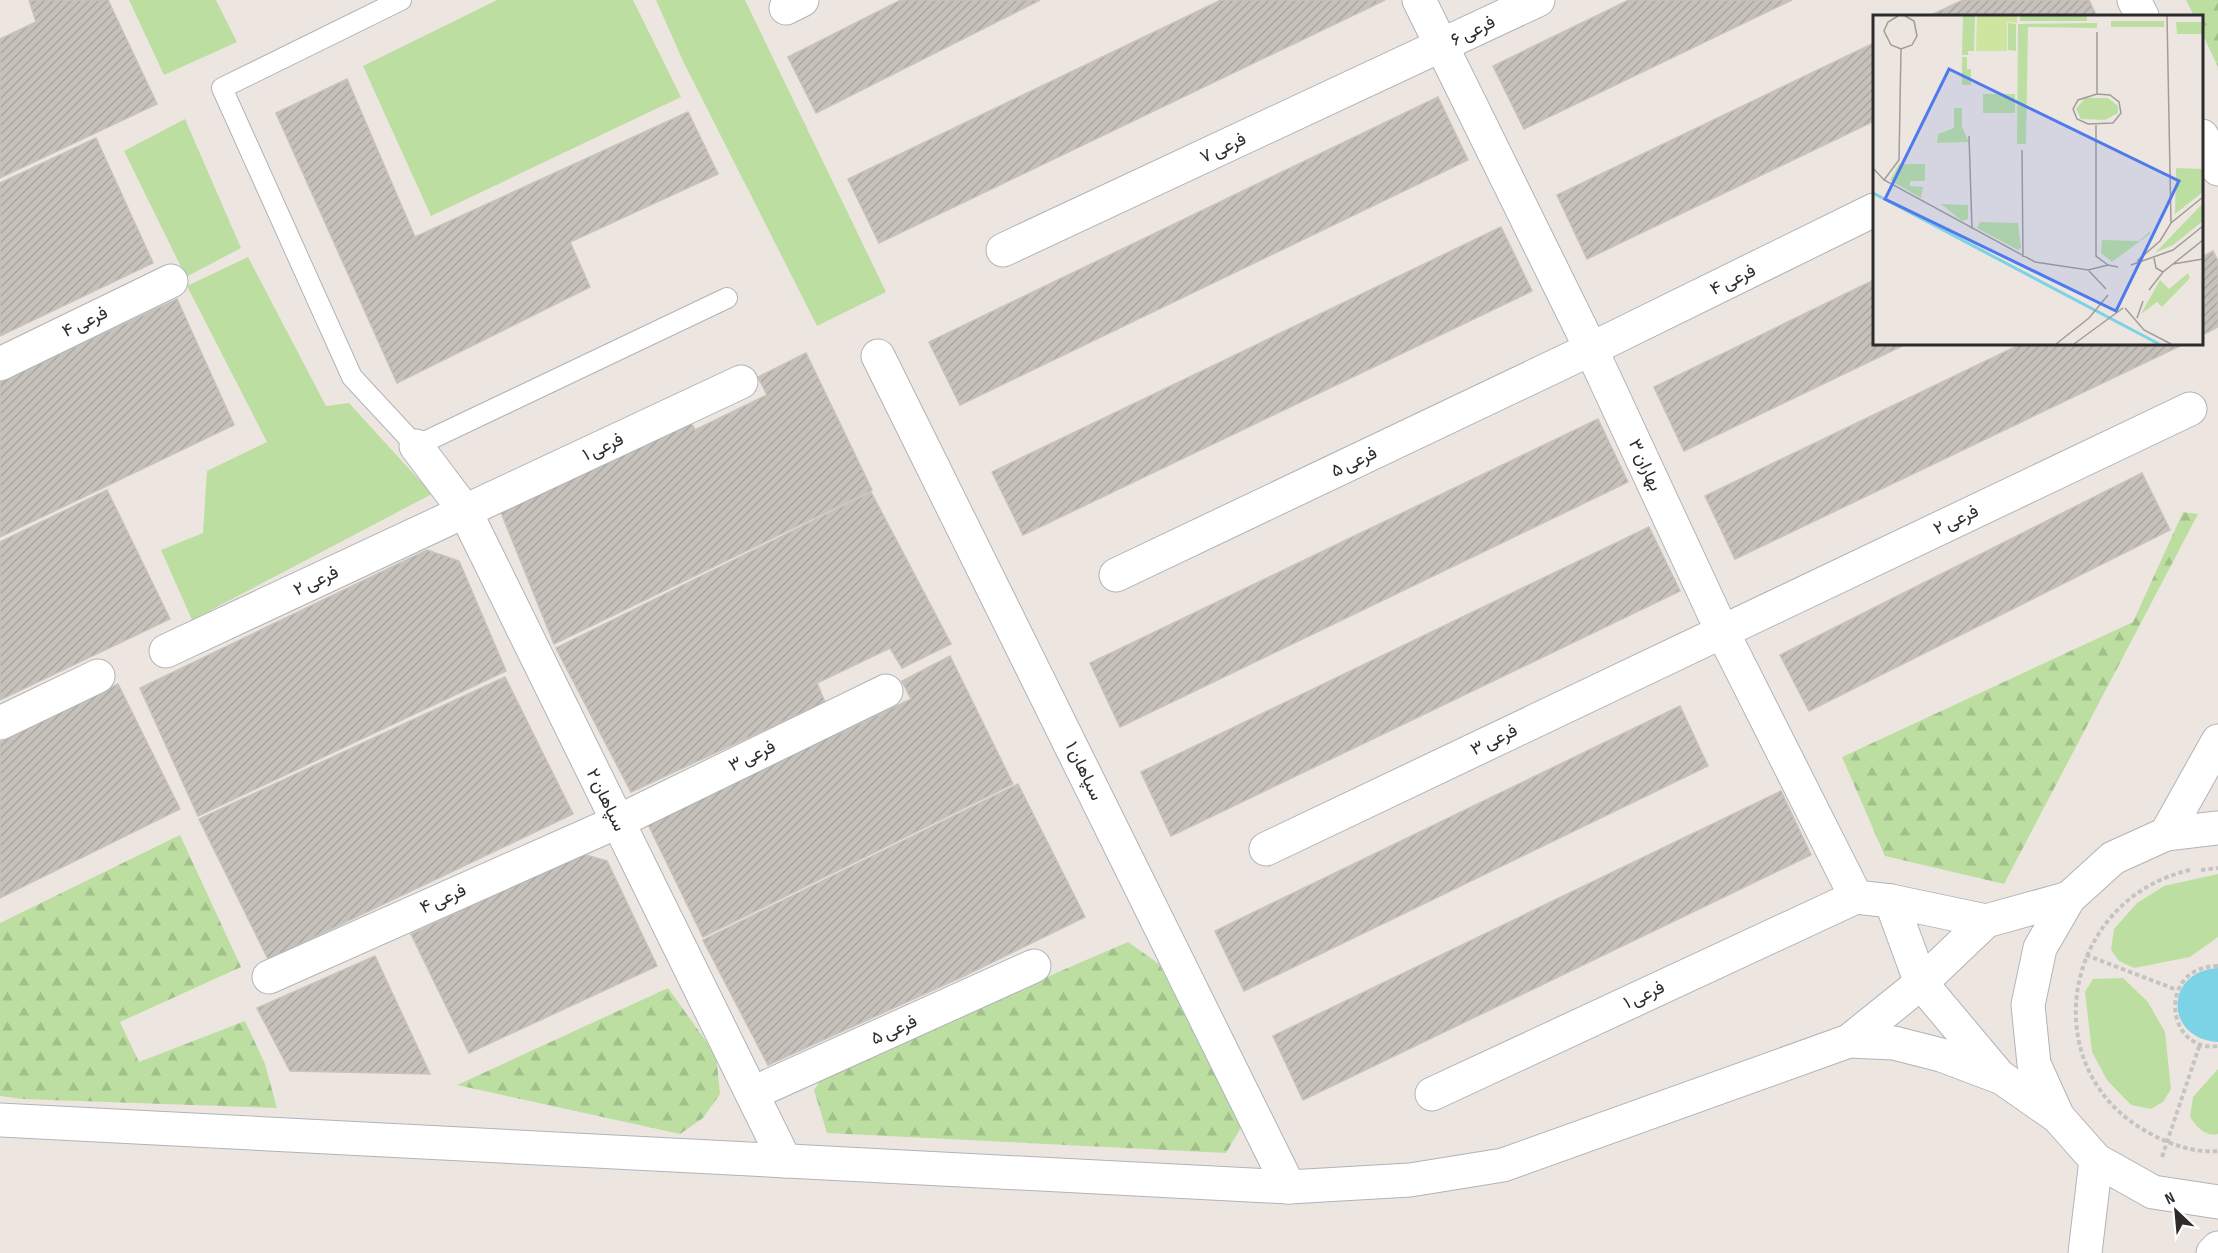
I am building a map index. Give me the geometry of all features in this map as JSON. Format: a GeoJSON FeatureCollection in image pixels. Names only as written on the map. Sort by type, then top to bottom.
{"type":"FeatureCollection","features":[{"type":"Feature","properties":{"kind":"street","name":"بهاران ۳"},"geometry":{"type":"LineString","coordinates":[[1419,0],[1591,349],[1722,631],[1856,897]]}},
{"type":"Feature","properties":{"kind":"street","name":"فرعی ۶"},"geometry":{"type":"LineString","coordinates":[[1442,46],[1538,0]]}},
{"type":"Feature","properties":{"kind":"street"},"geometry":{"type":"LineString","coordinates":[[2134,0],[2142,15]]}},
{"type":"Feature","properties":{"kind":"street","name":"فرعی ۷"},"geometry":{"type":"LineString","coordinates":[[1004,250],[1442,46]]}},
{"type":"Feature","properties":{"kind":"street"},"geometry":{"type":"LineString","coordinates":[[2203,138],[2218,169]]}},
{"type":"Feature","properties":{"kind":"street","name":"فرعی ۴"},"geometry":{"type":"LineString","coordinates":[[1591,349],[1873,211]]}},
{"type":"Feature","properties":{"kind":"street","name":"فرعی ۴"},"geometry":{"type":"LineString","coordinates":[[0,364],[171,281]]}},
{"type":"Feature","properties":{"kind":"street","name":"فرعی ۵"},"geometry":{"type":"LineString","coordinates":[[1116,574],[1591,349]]}},
{"type":"Feature","properties":{"kind":"street","name":"سپاهان ۱"},"geometry":{"type":"LineString","coordinates":[[878,356],[1289,1187]]}},
{"type":"Feature","properties":{"kind":"street","name":"فرعی ۱"},"geometry":{"type":"LineString","coordinates":[[465,511],[741,382]]}},
{"type":"Feature","properties":{"kind":"street","name":"فرعی ۲"},"geometry":{"type":"LineString","coordinates":[[1722,631],[2190,409]]}},
{"type":"Feature","properties":{"kind":"street","name":"سپاهان ۲"},"geometry":{"type":"LineString","coordinates":[[416,446],[465,511],[785,1161]]}},
{"type":"Feature","properties":{"kind":"street","name":"فرعی ۲"},"geometry":{"type":"LineString","coordinates":[[166,651],[465,511]]}},
{"type":"Feature","properties":{"kind":"street","name":"فرعی ۳"},"geometry":{"type":"LineString","coordinates":[[1266,849],[1722,631]]}},
{"type":"Feature","properties":{"kind":"street"},"geometry":{"type":"LineString","coordinates":[[0,723],[98,676]]}},
{"type":"Feature","properties":{"kind":"street","name":"فرعی ۳"},"geometry":{"type":"LineString","coordinates":[[617,822],[886,691]]}},
{"type":"Feature","properties":{"kind":"street"},"geometry":{"type":"LineString","coordinates":[[2166,834],[2218,741]]}},
{"type":"Feature","properties":{"kind":"street"},"geometry":{"type":"LineString","coordinates":[[2166,834],[2218,784]]}},
{"type":"Feature","properties":{"kind":"street","name":"فرعی ۴"},"geometry":{"type":"LineString","coordinates":[[269,977],[617,822]]}},
{"type":"Feature","properties":{"kind":"street"},"geometry":{"type":"LineString","coordinates":[[2058,1117],[2034,1064],[2028,1005],[2040,948],[2070,898],[2113,858],[2166,834],[2218,828]]}},
{"type":"Feature","properties":{"kind":"street"},"geometry":{"type":"LineString","coordinates":[[1856,897],[1986,921],[2070,898]]}},
{"type":"Feature","properties":{"kind":"street","name":"فرعی ۱"},"geometry":{"type":"LineString","coordinates":[[1432,1094],[1856,897]]}},
{"type":"Feature","properties":{"kind":"street"},"geometry":{"type":"LineString","coordinates":[[1891,902],[1921,983],[2002,1078]]}},
{"type":"Feature","properties":{"kind":"street"},"geometry":{"type":"LineString","coordinates":[[0,1120],[1289,1187],[1410,1180],[1503,1165],[1850,1041],[1921,983],[1986,921]]}},
{"type":"Feature","properties":{"kind":"street","name":"فرعی ۵"},"geometry":{"type":"LineString","coordinates":[[753,1093],[1034,966]]}},
{"type":"Feature","properties":{"kind":"street"},"geometry":{"type":"LineString","coordinates":[[1850,1041],[1904,1045],[1941,1055],[2002,1078],[2058,1117],[2096,1160],[2153,1192],[2218,1202]]}},
{"type":"Feature","properties":{"kind":"street"},"geometry":{"type":"LineString","coordinates":[[2085,1253],[2096,1160]]}},
{"type":"Feature","properties":{"kind":"street"},"geometry":{"type":"LineString","coordinates":[[2213,1253],[2218,1248]]}},
{"type":"Feature","properties":{"kind":"lane"},"geometry":{"type":"LineString","coordinates":[[401,0],[222,88],[352,377],[416,446],[727,298]]}},
{"type":"Feature","properties":{"kind":"path"},"geometry":{"type":"LineString","coordinates":[[2218,868],[2188,871],[2160,880],[2134,895],[2106,921],[2086,955],[2076,992],[2077,1031],[2088,1069],[2108,1101],[2137,1127],[2166,1142],[2218,1151]]}},
{"type":"Feature","properties":{"kind":"path"},"geometry":{"type":"LineString","coordinates":[[2086,955],[2177,990]]}},
{"type":"Feature","properties":{"kind":"path"},"geometry":{"type":"LineString","coordinates":[[2218,966],[2195,970],[2184,979],[2177,990],[2174,1002],[2175,1016],[2185,1033],[2200,1044],[2218,1046]]}},
{"type":"Feature","properties":{"kind":"path"},"geometry":{"type":"LineString","coordinates":[[2153,1192],[2166,1142],[2200,1044]]}},
{"type":"Feature","properties":{"kind":"green space"},"geometry":{"type":"Polygon","coordinates":[[[129,0],[216,0],[237,42],[164,75],[129,0]]]}},
{"type":"Feature","properties":{"kind":"green space"},"geometry":{"type":"Polygon","coordinates":[[[497,0],[633,0],[681,97],[431,216],[363,66],[497,0]]]}},
{"type":"Feature","properties":{"kind":"green space"},"geometry":{"type":"Polygon","coordinates":[[[656,0],[745,0],[886,292],[817,326],[683,61],[656,0]]]}},
{"type":"Feature","properties":{"kind":"green space"},"geometry":{"type":"Polygon","coordinates":[[[2186,0],[2218,0],[2218,67],[2203,35],[2203,15],[2194,15],[2186,0]]]}},
{"type":"Feature","properties":{"kind":"green space"},"geometry":{"type":"Polygon","coordinates":[[[185,119],[241,248],[186,277],[124,151],[185,119]]]}},
{"type":"Feature","properties":{"kind":"green space"},"geometry":{"type":"Polygon","coordinates":[[[248,257],[326,406],[349,403],[432,494],[192,620],[161,550],[203,533],[207,471],[267,442],[187,286],[248,257]]]}},
{"type":"Feature","properties":{"kind":"green space"},"geometry":{"type":"Polygon","coordinates":[[[2183,512],[2198,514],[2004,884],[1885,856],[1842,757],[2133,622],[2183,512]]]}},
{"type":"Feature","properties":{"kind":"green space"},"geometry":{"type":"Polygon","coordinates":[[[180,835],[241,967],[120,1022],[139,1062],[245,1021],[265,1064],[277,1108],[23,1099],[0,1096],[0,923],[180,835]]]}},
{"type":"Feature","properties":{"kind":"green space"},"geometry":{"type":"Polygon","coordinates":[[[2218,874],[2218,937],[2190,957],[2134,968],[2119,961],[2111,950],[2114,929],[2137,903],[2164,886],[2218,874]]]}},
{"type":"Feature","properties":{"kind":"green space"},"geometry":{"type":"Polygon","coordinates":[[[1128,942],[1159,964],[1242,1126],[1226,1153],[827,1133],[814,1090],[826,1072],[1128,942]]]}},
{"type":"Feature","properties":{"kind":"green space"},"geometry":{"type":"Polygon","coordinates":[[[2123,978],[2148,1002],[2165,1032],[2171,1089],[2163,1102],[2151,1109],[2131,1105],[2107,1080],[2092,1052],[2085,992],[2093,979],[2123,978]]]}},
{"type":"Feature","properties":{"kind":"green space"},"geometry":{"type":"Polygon","coordinates":[[[668,988],[716,1055],[720,1094],[703,1118],[680,1134],[457,1085],[668,988]]]}},
{"type":"Feature","properties":{"kind":"green space"},"geometry":{"type":"Polygon","coordinates":[[[2218,1069],[2218,1134],[2213,1135],[2202,1130],[2190,1117],[2193,1097],[2218,1069]]]}},
{"type":"Feature","properties":{"kind":"water"},"geometry":{"type":"Polygon","coordinates":[[[2218,968],[2218,1042],[2200,1038],[2188,1030],[2180,1018],[2178,1005],[2180,992],[2188,980],[2200,972],[2218,968]]]}},
{"type":"Feature","properties":{"kind":"building"},"geometry":{"type":"Polygon","coordinates":[[[29,0],[108,0],[157,104],[0,178],[0,39],[36,22],[29,0]]]}},
{"type":"Feature","properties":{"kind":"building"},"geometry":{"type":"Polygon","coordinates":[[[901,0],[1040,0],[816,113],[788,57],[901,0]]]}},
{"type":"Feature","properties":{"kind":"building"},"geometry":{"type":"Polygon","coordinates":[[[1221,0],[1385,0],[879,243],[848,179],[1221,0]]]}},
{"type":"Feature","properties":{"kind":"building"},"geometry":{"type":"Polygon","coordinates":[[[1629,0],[1792,0],[1524,129],[1493,66],[1629,0]]]}},
{"type":"Feature","properties":{"kind":"building"},"geometry":{"type":"Polygon","coordinates":[[[1963,0],[2089,0],[2096,15],[1931,15],[1963,0]]]}},
{"type":"Feature","properties":{"kind":"building"},"geometry":{"type":"Polygon","coordinates":[[[1873,43],[1873,121],[1587,259],[1557,195],[1873,43]]]}},
{"type":"Feature","properties":{"kind":"building"},"geometry":{"type":"Polygon","coordinates":[[[347,79],[415,237],[688,112],[718,174],[570,242],[590,287],[397,383],[276,113],[347,79]]]}},
{"type":"Feature","properties":{"kind":"building"},"geometry":{"type":"Polygon","coordinates":[[[1438,97],[1468,160],[960,405],[929,342],[1438,97]]]}},
{"type":"Feature","properties":{"kind":"building"},"geometry":{"type":"Polygon","coordinates":[[[96,138],[153,263],[0,336],[0,183],[96,138]]]}},
{"type":"Feature","properties":{"kind":"building"},"geometry":{"type":"Polygon","coordinates":[[[1501,227],[1532,291],[1023,535],[992,472],[1501,227]]]}},
{"type":"Feature","properties":{"kind":"building"},"geometry":{"type":"Polygon","coordinates":[[[2213,251],[2218,261],[2218,327],[2203,334],[2203,256],[2213,251]]]}},
{"type":"Feature","properties":{"kind":"building"},"geometry":{"type":"Polygon","coordinates":[[[1873,280],[1873,345],[1904,345],[1684,451],[1654,387],[1873,280]]]}},
{"type":"Feature","properties":{"kind":"building"},"geometry":{"type":"Polygon","coordinates":[[[177,299],[234,425],[0,537],[0,382],[177,299]]]}},
{"type":"Feature","properties":{"kind":"building"},"geometry":{"type":"Polygon","coordinates":[[[2019,345],[2182,345],[1735,559],[1705,496],[2019,345]]]}},
{"type":"Feature","properties":{"kind":"building"},"geometry":{"type":"Polygon","coordinates":[[[806,353],[872,490],[554,644],[500,510],[689,420],[695,430],[767,395],[758,377],[806,353]]]}},
{"type":"Feature","properties":{"kind":"building"},"geometry":{"type":"Polygon","coordinates":[[[1598,419],[1628,482],[1120,727],[1090,663],[1598,419]]]}},
{"type":"Feature","properties":{"kind":"building"},"geometry":{"type":"Polygon","coordinates":[[[2142,473],[2170,530],[1809,711],[1780,655],[2142,473]]]}},
{"type":"Feature","properties":{"kind":"building"},"geometry":{"type":"Polygon","coordinates":[[[107,490],[170,619],[0,700],[0,542],[107,490]]]}},
{"type":"Feature","properties":{"kind":"building"},"geometry":{"type":"Polygon","coordinates":[[[871,492],[951,644],[902,668],[890,648],[817,683],[825,702],[631,792],[556,648],[871,492]]]}},
{"type":"Feature","properties":{"kind":"building"},"geometry":{"type":"Polygon","coordinates":[[[1649,527],[1680,591],[1171,836],[1141,772],[1649,527]]]}},
{"type":"Feature","properties":{"kind":"building"},"geometry":{"type":"Polygon","coordinates":[[[427,550],[459,561],[506,671],[198,816],[140,688],[427,550]]]}},
{"type":"Feature","properties":{"kind":"building"},"geometry":{"type":"Polygon","coordinates":[[[950,656],[1013,784],[703,937],[643,814],[833,724],[838,734],[911,699],[902,681],[950,656]]]}},
{"type":"Feature","properties":{"kind":"building"},"geometry":{"type":"Polygon","coordinates":[[[505,677],[573,814],[268,959],[199,819],[505,677]]]}},
{"type":"Feature","properties":{"kind":"building"},"geometry":{"type":"Polygon","coordinates":[[[118,684],[180,809],[0,898],[0,742],[118,684]]]}},
{"type":"Feature","properties":{"kind":"building"},"geometry":{"type":"Polygon","coordinates":[[[1680,706],[1708,766],[1244,991],[1215,931],[1680,706]]]}},
{"type":"Feature","properties":{"kind":"building"},"geometry":{"type":"Polygon","coordinates":[[[1018,784],[1085,917],[964,976],[768,1065],[703,940],[1018,784]]]}},
{"type":"Feature","properties":{"kind":"building"},"geometry":{"type":"Polygon","coordinates":[[[1781,791],[1811,855],[1303,1100],[1273,1036],[1781,791]]]}},
{"type":"Feature","properties":{"kind":"building"},"geometry":{"type":"Polygon","coordinates":[[[582,854],[607,861],[657,966],[469,1053],[411,934],[582,854]]]}},
{"type":"Feature","properties":{"kind":"building"},"geometry":{"type":"Polygon","coordinates":[[[375,956],[430,1074],[290,1071],[257,1008],[375,956]]]}}]}
